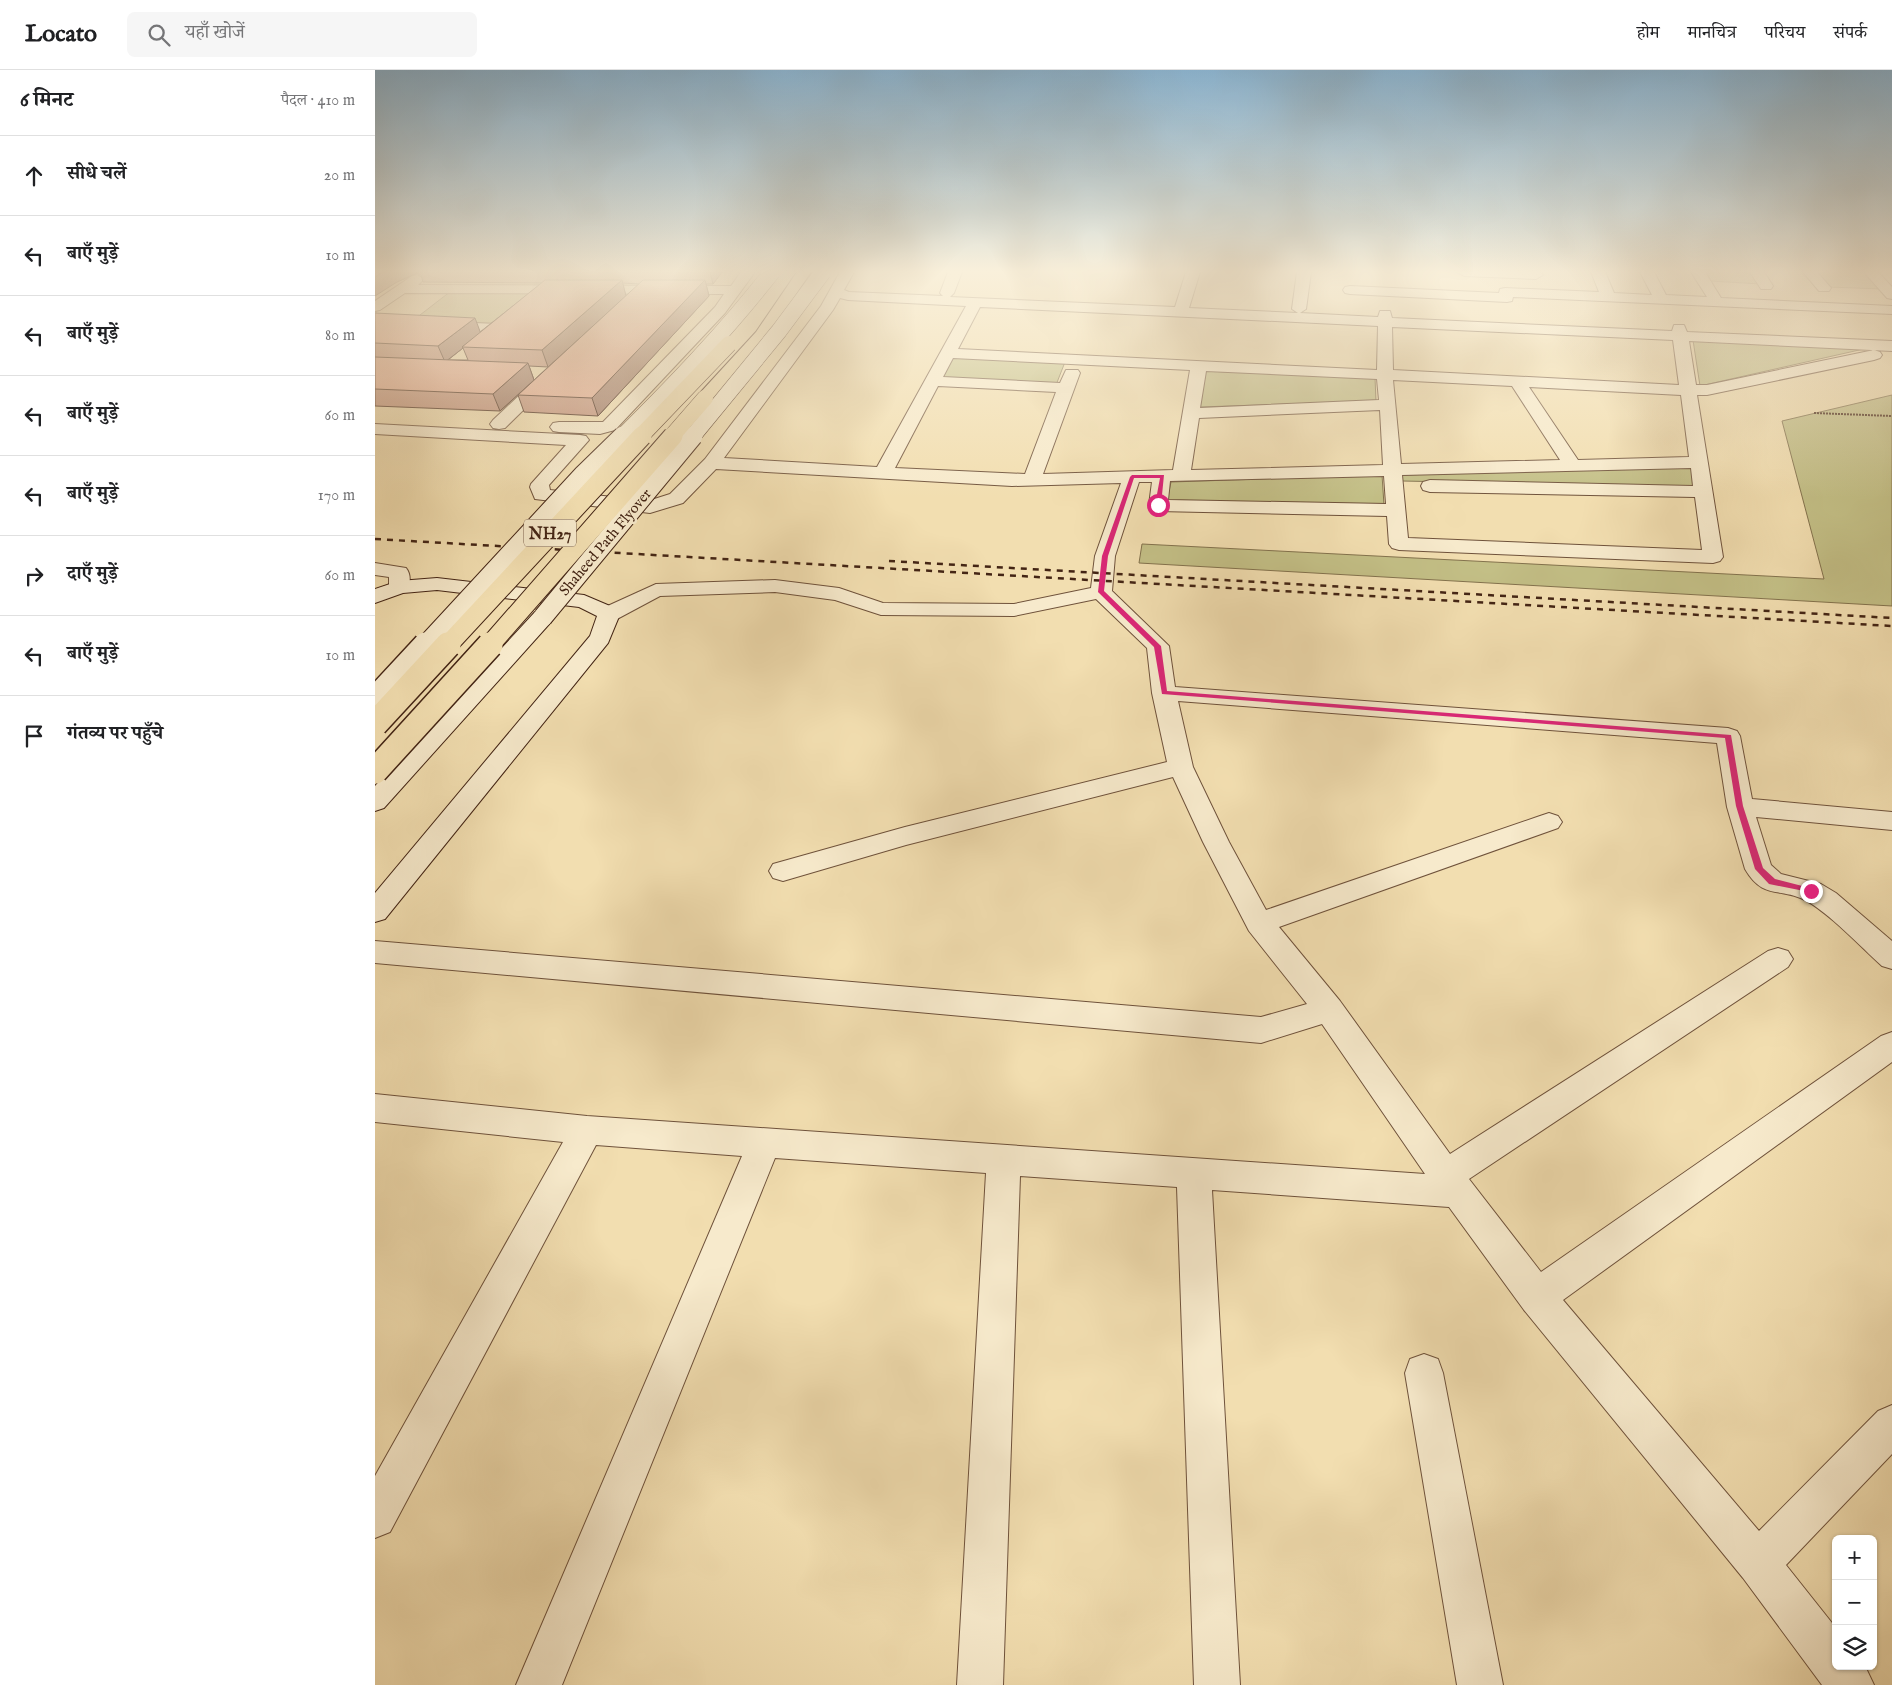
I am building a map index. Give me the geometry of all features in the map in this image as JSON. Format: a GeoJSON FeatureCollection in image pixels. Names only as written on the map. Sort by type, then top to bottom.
{"type":"FeatureCollection","features":[{"type":"Feature","properties":{"kind":"highway","name":"NH27"},"geometry":{"type":"LineString","coordinates":[[375,724],[717,347]]}},
{"type":"Feature","properties":{"kind":"highway","name":"Shaheed Path Flyover"},"geometry":{"type":"LineString","coordinates":[[375,771],[519,613],[749,347]]}},
{"type":"Feature","properties":{"kind":"highway"},"geometry":{"type":"LineString","coordinates":[[705,398],[746,371]]}},
{"type":"Feature","properties":{"kind":"street"},"geometry":{"type":"LineString","coordinates":[[375,418],[607,428],[684,347]]}},
{"type":"Feature","properties":{"kind":"street"},"geometry":{"type":"LineString","coordinates":[[375,700],[584,474],[716,347]]}},
{"type":"Feature","properties":{"kind":"street","name":"Shaheed Path Flyover"},"geometry":{"type":"LineString","coordinates":[[375,802],[543,617],[765,347]]}},
{"type":"Feature","properties":{"kind":"street"},"geometry":{"type":"LineString","coordinates":[[375,429],[580,440],[540,484],[542,495],[650,506],[679,497],[711,463],[798,347]]}},
{"type":"Feature","properties":{"kind":"street"},"geometry":{"type":"LineString","coordinates":[[883,473],[951,347]]}},
{"type":"Feature","properties":{"kind":"street"},"geometry":{"type":"LineString","coordinates":[[1385,347],[1385,375],[1399,544],[1713,557],[1682,347]]}},
{"type":"Feature","properties":{"kind":"street"},"geometry":{"type":"LineString","coordinates":[[948,353],[1707,390],[1888,352],[1889,347]]}},
{"type":"Feature","properties":{"kind":"street"},"geometry":{"type":"LineString","coordinates":[[1032,479],[1077,359]]}},
{"type":"Feature","properties":{"kind":"street"},"geometry":{"type":"LineString","coordinates":[[1101,592],[1105,556],[1159,476],[1191,413],[1199,365]]}},
{"type":"Feature","properties":{"kind":"street"},"geometry":{"type":"LineString","coordinates":[[499,424],[555,371],[533,373]]}},
{"type":"Feature","properties":{"kind":"street"},"geometry":{"type":"LineString","coordinates":[[932,381],[1066,388]]}},
{"type":"Feature","properties":{"kind":"street"},"geometry":{"type":"LineString","coordinates":[[1517,382],[1572,465]]}},
{"type":"Feature","properties":{"kind":"street"},"geometry":{"type":"LineString","coordinates":[[1191,413],[1388,405]]}},
{"type":"Feature","properties":{"kind":"street"},"geometry":{"type":"LineString","coordinates":[[375,442],[569,452]]}},
{"type":"Feature","properties":{"kind":"street"},"geometry":{"type":"LineString","coordinates":[[1394,478],[1572,465],[1700,462]]}},
{"type":"Feature","properties":{"kind":"street"},"geometry":{"type":"LineString","coordinates":[[711,463],[1032,479],[1159,476],[1394,478],[1704,492]]}},
{"type":"Feature","properties":{"kind":"street"},"geometry":{"type":"LineString","coordinates":[[1159,476],[1158,505],[1396,510]]}},
{"type":"Feature","properties":{"kind":"street"},"geometry":{"type":"LineString","coordinates":[[375,569],[399,572],[399,586],[375,610]]}},
{"type":"Feature","properties":{"kind":"street"},"geometry":{"type":"LineString","coordinates":[[375,597],[399,586],[437,584],[583,601],[609,614]]}},
{"type":"Feature","properties":{"kind":"street"},"geometry":{"type":"LineString","coordinates":[[375,912],[600,638],[609,614],[656,590],[775,586],[839,594],[881,608],[1014,610],[1101,592]]}},
{"type":"Feature","properties":{"kind":"street"},"geometry":{"type":"LineString","coordinates":[[1101,592],[1158,646],[1164,693],[1181,767],[1216,842],[1259,923],[1329,1010],[1452,1184],[1537,1297],[1758,1563],[1832,1661]]}},
{"type":"Feature","properties":{"kind":"street"},"geometry":{"type":"LineString","coordinates":[[1164,693],[1728,736],[1739,806],[1759,869],[1772,882],[1811,891],[1826,900],[1892,958]]}},
{"type":"Feature","properties":{"kind":"street"},"geometry":{"type":"LineString","coordinates":[[783,871],[905,836],[1181,767]]}},
{"type":"Feature","properties":{"kind":"street"},"geometry":{"type":"LineString","coordinates":[[1739,806],[1892,821]]}},
{"type":"Feature","properties":{"kind":"street"},"geometry":{"type":"LineString","coordinates":[[1259,923],[1549,822]]}},
{"type":"Feature","properties":{"kind":"street"},"geometry":{"type":"LineString","coordinates":[[375,952],[1261,1030],[1329,1010]]}},
{"type":"Feature","properties":{"kind":"street"},"geometry":{"type":"LineString","coordinates":[[375,1108],[587,1130],[1194,1174],[1452,1184],[1778,959]]}},
{"type":"Feature","properties":{"kind":"street"},"geometry":{"type":"LineString","coordinates":[[1537,1297],[1892,1045]]}},
{"type":"Feature","properties":{"kind":"street"},"geometry":{"type":"LineString","coordinates":[[375,1517],[587,1130]]}},
{"type":"Feature","properties":{"kind":"street"},"geometry":{"type":"LineString","coordinates":[[539,1685],[764,1143]]}},
{"type":"Feature","properties":{"kind":"street"},"geometry":{"type":"LineString","coordinates":[[980,1685],[1004,1160]]}},
{"type":"Feature","properties":{"kind":"street"},"geometry":{"type":"LineString","coordinates":[[1194,1174],[1217,1685]]}},
{"type":"Feature","properties":{"kind":"street"},"geometry":{"type":"LineString","coordinates":[[1424,1373],[1480,1685]]}},
{"type":"Feature","properties":{"kind":"street"},"geometry":{"type":"LineString","coordinates":[[1758,1563],[1892,1425]]}},
{"type":"Feature","properties":{"kind":"street"},"geometry":{"type":"LineString","coordinates":[[1839,1670],[1851,1685]]}},
{"type":"Feature","properties":{"kind":"path"},"geometry":{"type":"LineString","coordinates":[[1814,413],[1892,416]]}},
{"type":"Feature","properties":{"kind":"shaded area"},"geometry":{"type":"Polygon","coordinates":[[[1694,347],[1868,348],[1700,386],[1694,347]]]}},
{"type":"Feature","properties":{"kind":"shaded area"},"geometry":{"type":"Polygon","coordinates":[[[954,356],[1065,362],[1056,385],[942,379],[954,356]]]}},
{"type":"Feature","properties":{"kind":"shaded area"},"geometry":{"type":"Polygon","coordinates":[[[1206,371],[1375,378],[1376,401],[1200,407],[1206,371]]]}},
{"type":"Feature","properties":{"kind":"shaded area"},"geometry":{"type":"Polygon","coordinates":[[[1892,395],[1892,606],[1139,563],[1142,544],[1824,579],[1782,421],[1892,395]]]}},
{"type":"Feature","properties":{"kind":"shaded area"},"geometry":{"type":"Polygon","coordinates":[[[1691,467],[1695,487],[1402,481],[1401,475],[1691,467]]]}},
{"type":"Feature","properties":{"kind":"shaded area"},"geometry":{"type":"Polygon","coordinates":[[[1382,475],[1384,505],[1167,501],[1171,482],[1382,475]]]}},
{"type":"Feature","properties":{"kind":"building"},"geometry":{"type":"Polygon","coordinates":[[[472,347],[545,347],[542,350],[472,347]]]}},
{"type":"Feature","properties":{"kind":"building"},"geometry":{"type":"Polygon","coordinates":[[[570,347],[640,347],[592,398],[518,395],[570,347]]]}},
{"type":"Feature","properties":{"kind":"building"},"geometry":{"type":"Polygon","coordinates":[[[375,357],[528,363],[493,394],[375,389],[375,357]]]}},
{"type":"Feature","properties":{"kind":"railway"},"geometry":{"type":"LineString","coordinates":[[375,539],[1892,626]]}},
{"type":"Feature","properties":{"kind":"railway"},"geometry":{"type":"LineString","coordinates":[[889,561],[1892,618]]}},
{"type":"Feature","properties":{"kind":"route"},"geometry":{"type":"LineString","coordinates":[[1158,505],[1163,476],[1132,477],[1105,556],[1101,592],[1158,646],[1164,693],[1728,736],[1739,806],[1759,869],[1772,882],[1811,891]]}}]}
